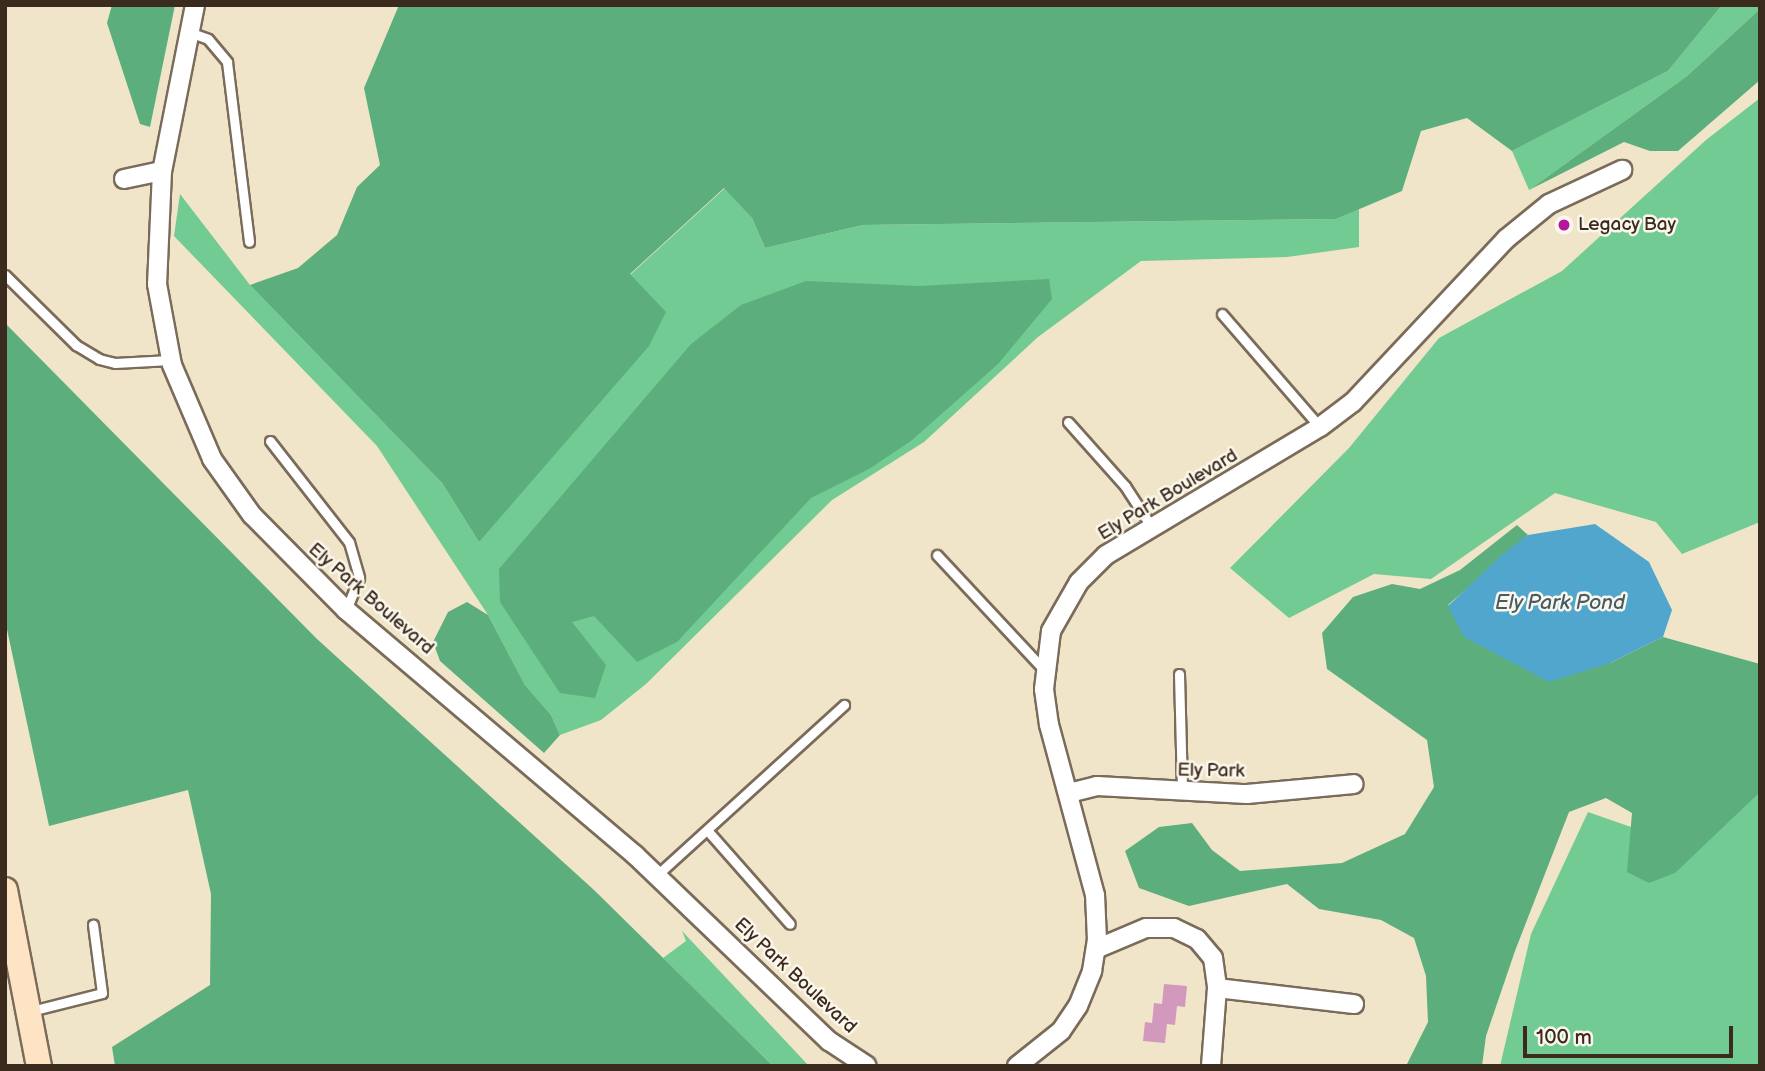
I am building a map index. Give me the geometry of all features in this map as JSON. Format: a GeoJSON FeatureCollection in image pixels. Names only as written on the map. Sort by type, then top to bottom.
{"type":"FeatureCollection","features":[{"type":"Feature","properties":{"kind":"street","name":"Ely Park Boulevard"},"geometry":{"type":"LineString","coordinates":[[195,5],[162,171],[157,284],[170,360],[212,458],[252,515],[346,610],[657,875],[829,1041],[867,1066]]}},
{"type":"Feature","properties":{"kind":"street","name":"Ely Park Boulevard"},"geometry":{"type":"LineString","coordinates":[[1017,1066],[1062,1031],[1078,1006],[1096,949],[1095,895],[1049,724],[1045,671],[1051,631],[1079,582],[1107,555],[1151,526],[1320,427],[1353,402],[1506,239],[1549,204],[1622,170]]}},
{"type":"Feature","properties":{"kind":"street"},"geometry":{"type":"LineString","coordinates":[[124,178],[162,171]]}},
{"type":"Feature","properties":{"kind":"street","name":"Ely Park"},"geometry":{"type":"LineString","coordinates":[[1069,793],[1097,786],[1247,794],[1354,784]]}},
{"type":"Feature","properties":{"kind":"street"},"geometry":{"type":"LineString","coordinates":[[7,904],[40,1066]]}},
{"type":"Feature","properties":{"kind":"street"},"geometry":{"type":"LineString","coordinates":[[1096,949],[1146,928],[1174,928],[1197,939],[1213,958],[1217,988],[1211,1066]]}},
{"type":"Feature","properties":{"kind":"street"},"geometry":{"type":"LineString","coordinates":[[1217,988],[1354,1004]]}},
{"type":"Feature","properties":{"kind":"lane"},"geometry":{"type":"LineString","coordinates":[[189,32],[208,39],[227,62],[249,242]]}},
{"type":"Feature","properties":{"kind":"lane"},"geometry":{"type":"LineString","coordinates":[[5,275],[90,355],[114,363],[170,360]]}},
{"type":"Feature","properties":{"kind":"lane"},"geometry":{"type":"LineString","coordinates":[[1222,314],[1320,427]]}},
{"type":"Feature","properties":{"kind":"lane"},"geometry":{"type":"LineString","coordinates":[[1068,422],[1125,486],[1151,526]]}},
{"type":"Feature","properties":{"kind":"lane"},"geometry":{"type":"LineString","coordinates":[[270,441],[349,542],[359,578],[346,610]]}},
{"type":"Feature","properties":{"kind":"lane"},"geometry":{"type":"LineString","coordinates":[[937,555],[1045,671]]}},
{"type":"Feature","properties":{"kind":"lane"},"geometry":{"type":"LineString","coordinates":[[1179,674],[1182,792]]}},
{"type":"Feature","properties":{"kind":"lane"},"geometry":{"type":"LineString","coordinates":[[657,875],[844,705]]}},
{"type":"Feature","properties":{"kind":"lane"},"geometry":{"type":"LineString","coordinates":[[707,830],[790,924]]}},
{"type":"Feature","properties":{"kind":"lane"},"geometry":{"type":"LineString","coordinates":[[29,1012],[102,993],[93,925]]}},
{"type":"Feature","properties":{"kind":"green space"},"geometry":{"type":"Polygon","coordinates":[[[112,5],[175,5],[150,127],[140,124],[107,23],[112,5]]]}},
{"type":"Feature","properties":{"kind":"green space"},"geometry":{"type":"Polygon","coordinates":[[[399,5],[1722,5],[1668,71],[1512,151],[1467,118],[1421,131],[1402,191],[1336,219],[863,225],[765,248],[752,218],[724,188],[630,274],[666,312],[649,346],[479,542],[442,483],[250,285],[298,268],[337,235],[357,187],[380,165],[364,88],[399,5]]]}},
{"type":"Feature","properties":{"kind":"green space"},"geometry":{"type":"Polygon","coordinates":[[[1722,5],[1760,5],[1760,9],[1687,76],[1529,190],[1512,151],[1668,71],[1722,5]]]}},
{"type":"Feature","properties":{"kind":"green space"},"geometry":{"type":"Polygon","coordinates":[[[1760,9],[1760,80],[1678,151],[1650,151],[1624,142],[1529,190],[1687,76],[1760,9]]]}},
{"type":"Feature","properties":{"kind":"green space"},"geometry":{"type":"Polygon","coordinates":[[[1760,98],[1760,522],[1682,554],[1656,522],[1555,493],[1431,579],[1374,574],[1289,618],[1230,568],[1349,448],[1439,338],[1562,271],[1706,140],[1760,98]]]}},
{"type":"Feature","properties":{"kind":"green space"},"geometry":{"type":"Polygon","coordinates":[[[725,188],[752,218],[765,248],[863,225],[1336,219],[1359,209],[1359,247],[1287,257],[1141,261],[1038,337],[924,442],[832,500],[646,684],[601,720],[560,735],[551,715],[525,685],[488,615],[377,446],[174,236],[180,194],[250,285],[442,483],[479,542],[630,275],[725,188]]]}},
{"type":"Feature","properties":{"kind":"green space"},"geometry":{"type":"Polygon","coordinates":[[[1049,279],[1052,299],[998,364],[911,441],[869,469],[811,498],[677,642],[637,662],[594,616],[572,622],[606,665],[595,698],[560,693],[500,602],[499,569],[691,344],[741,305],[806,281],[919,286],[1049,279]]]}},
{"type":"Feature","properties":{"kind":"green space"},"geometry":{"type":"Polygon","coordinates":[[[5,323],[317,639],[594,890],[773,1066],[115,1066],[112,1047],[210,985],[211,894],[188,790],[49,826],[5,620],[5,323]]]}},
{"type":"Feature","properties":{"kind":"green space"},"geometry":{"type":"Polygon","coordinates":[[[1517,525],[1528,535],[1448,605],[1610,663],[1663,637],[1760,664],[1760,792],[1675,873],[1649,883],[1627,872],[1632,813],[1606,798],[1569,812],[1515,951],[1486,1036],[1482,1066],[1406,1066],[1428,1022],[1426,976],[1414,938],[1381,920],[1319,909],[1287,884],[1189,906],[1139,888],[1125,851],[1159,827],[1192,823],[1212,850],[1240,871],[1342,863],[1405,834],[1434,787],[1427,740],[1327,669],[1322,633],[1353,597],[1392,584],[1420,589],[1460,570],[1517,525]]]}},
{"type":"Feature","properties":{"kind":"green space"},"geometry":{"type":"Polygon","coordinates":[[[467,602],[488,615],[525,685],[551,715],[560,735],[544,753],[440,661],[433,642],[448,612],[467,602]]]}},
{"type":"Feature","properties":{"kind":"green space"},"geometry":{"type":"Polygon","coordinates":[[[1760,759],[1760,1066],[1500,1066],[1531,934],[1588,812],[1694,849],[1760,759]]]}},
{"type":"Feature","properties":{"kind":"green space"},"geometry":{"type":"Polygon","coordinates":[[[682,931],[809,1066],[773,1066],[663,958],[686,941],[682,931]]]}},
{"type":"Feature","properties":{"kind":"water","name":"Ely Park Pond"},"geometry":{"type":"Polygon","coordinates":[[[1595,524],[1649,562],[1672,610],[1663,637],[1610,663],[1549,682],[1464,637],[1448,606],[1503,554],[1528,535],[1595,524]]]}},
{"type":"Feature","properties":{"kind":"building"},"geometry":{"type":"Polygon","coordinates":[[[1164,984],[1187,986],[1185,1007],[1177,1006],[1175,1025],[1167,1024],[1165,1043],[1143,1041],[1145,1022],[1152,1023],[1154,1003],[1162,1004],[1164,984]]]}},
{"type":"Feature","properties":{"kind":"place","name":"Legacy Bay"},"geometry":{"type":"Point","coordinates":[1564,225]}}]}
